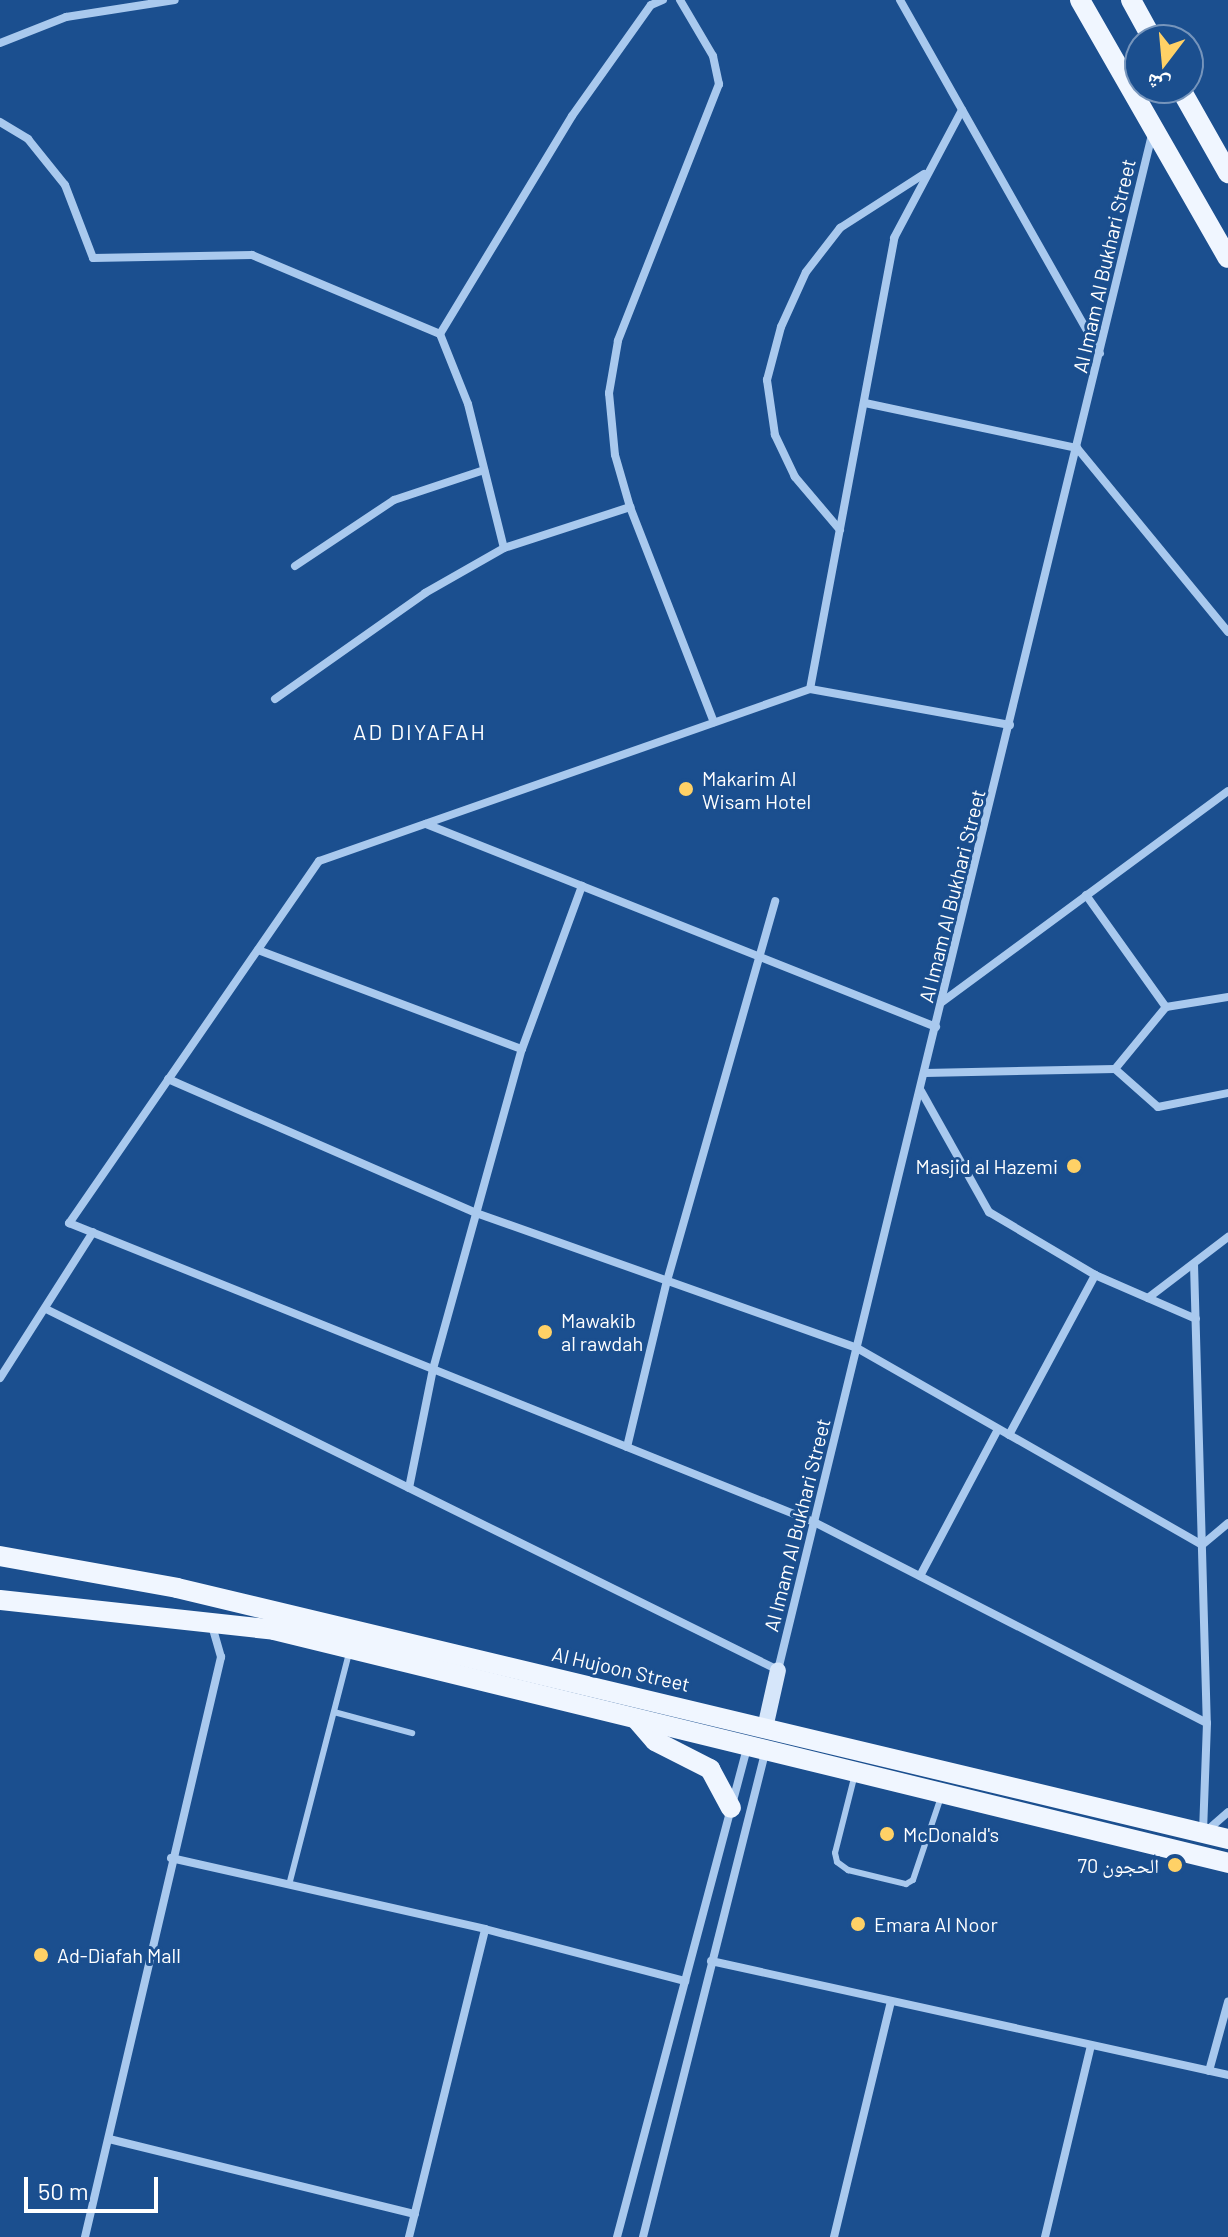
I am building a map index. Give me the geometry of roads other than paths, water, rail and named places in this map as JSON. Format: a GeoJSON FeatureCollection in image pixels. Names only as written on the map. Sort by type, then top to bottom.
{"type":"FeatureCollection","features":[{"type":"Feature","properties":{"kind":"main road"},"geometry":{"type":"LineString","coordinates":[[1080,0],[1228,258]]}},
{"type":"Feature","properties":{"kind":"main road"},"geometry":{"type":"LineString","coordinates":[[1131,0],[1144,24]]}},
{"type":"Feature","properties":{"kind":"main road"},"geometry":{"type":"LineString","coordinates":[[1189,104],[1228,173]]}},
{"type":"Feature","properties":{"kind":"main road","name":"Al Hujoon Street"},"geometry":{"type":"LineString","coordinates":[[0,1556],[177,1588],[760,1740],[856,1770],[1228,1863]]}},
{"type":"Feature","properties":{"kind":"main road","name":"Al Hujoon Street"},"geometry":{"type":"LineString","coordinates":[[0,1600],[210,1620],[274,1630],[636,1719],[760,1740],[1228,1839]]}},
{"type":"Feature","properties":{"kind":"main road"},"geometry":{"type":"LineString","coordinates":[[636,1719],[655,1741],[710,1769],[731,1808]]}},
{"type":"Feature","properties":{"kind":"street"},"geometry":{"type":"LineString","coordinates":[[0,43],[66,17],[175,0]]}},
{"type":"Feature","properties":{"kind":"street"},"geometry":{"type":"LineString","coordinates":[[440,334],[572,116],[651,5],[663,0]]}},
{"type":"Feature","properties":{"kind":"street"},"geometry":{"type":"LineString","coordinates":[[680,0],[713,56],[719,84],[618,341],[609,393],[615,455],[630,507],[714,722]]}},
{"type":"Feature","properties":{"kind":"street"},"geometry":{"type":"LineString","coordinates":[[900,0],[1100,353]]}},
{"type":"Feature","properties":{"kind":"street"},"geometry":{"type":"LineString","coordinates":[[810,689],[894,238],[925,174],[962,110]]}},
{"type":"Feature","properties":{"kind":"street"},"geometry":{"type":"LineString","coordinates":[[0,122],[28,139],[65,185],[93,258],[252,255],[440,334],[468,404],[504,548]]}},
{"type":"Feature","properties":{"kind":"street","name":"Al Imam Al Bukhari Street"},"geometry":{"type":"LineString","coordinates":[[778,1670],[1153,129]]}},
{"type":"Feature","properties":{"kind":"street"},"geometry":{"type":"LineString","coordinates":[[840,530],[795,477],[775,435],[767,380],[781,327],[806,272],[840,228],[925,174]]}},
{"type":"Feature","properties":{"kind":"street"},"geometry":{"type":"LineString","coordinates":[[865,403],[1077,448],[1228,632]]}},
{"type":"Feature","properties":{"kind":"street"},"geometry":{"type":"LineString","coordinates":[[295,566],[394,500],[484,470]]}},
{"type":"Feature","properties":{"kind":"street"},"geometry":{"type":"LineString","coordinates":[[275,699],[425,593],[504,548],[630,507]]}},
{"type":"Feature","properties":{"kind":"street"},"geometry":{"type":"LineString","coordinates":[[1010,725],[810,689],[319,861],[69,1223],[814,1522],[1207,1723]]}},
{"type":"Feature","properties":{"kind":"street"},"geometry":{"type":"LineString","coordinates":[[942,1002],[1228,791]]}},
{"type":"Feature","properties":{"kind":"street"},"geometry":{"type":"LineString","coordinates":[[426,823],[936,1027]]}},
{"type":"Feature","properties":{"kind":"street"},"geometry":{"type":"LineString","coordinates":[[409,1488],[433,1369],[522,1049],[582,886]]}},
{"type":"Feature","properties":{"kind":"street"},"geometry":{"type":"LineString","coordinates":[[1086,895],[1166,1007]]}},
{"type":"Feature","properties":{"kind":"street"},"geometry":{"type":"LineString","coordinates":[[627,1447],[667,1281],[775,901]]}},
{"type":"Feature","properties":{"kind":"street"},"geometry":{"type":"LineString","coordinates":[[258,950],[522,1049]]}},
{"type":"Feature","properties":{"kind":"street"},"geometry":{"type":"LineString","coordinates":[[1115,1069],[1166,1007],[1228,997]]}},
{"type":"Feature","properties":{"kind":"street"},"geometry":{"type":"LineString","coordinates":[[925,1073],[1115,1069],[1158,1107],[1228,1093]]}},
{"type":"Feature","properties":{"kind":"street"},"geometry":{"type":"LineString","coordinates":[[168,1079],[476,1213],[857,1348],[1202,1545]]}},
{"type":"Feature","properties":{"kind":"street"},"geometry":{"type":"LineString","coordinates":[[921,1091],[989,1212],[1095,1275],[1196,1319]]}},
{"type":"Feature","properties":{"kind":"street"},"geometry":{"type":"LineString","coordinates":[[0,1378],[93,1232]]}},
{"type":"Feature","properties":{"kind":"street"},"geometry":{"type":"LineString","coordinates":[[1148,1298],[1228,1237]]}},
{"type":"Feature","properties":{"kind":"street"},"geometry":{"type":"LineString","coordinates":[[1194,1264],[1207,1723],[1203,1834]]}},
{"type":"Feature","properties":{"kind":"street"},"geometry":{"type":"LineString","coordinates":[[1009,1435],[1095,1275]]}},
{"type":"Feature","properties":{"kind":"street"},"geometry":{"type":"LineString","coordinates":[[46,1309],[778,1670],[643,2237]]}},
{"type":"Feature","properties":{"kind":"street"},"geometry":{"type":"LineString","coordinates":[[920,1576],[998,1429]]}},
{"type":"Feature","properties":{"kind":"street"},"geometry":{"type":"LineString","coordinates":[[1202,1545],[1228,1523]]}},
{"type":"Feature","properties":{"kind":"street"},"geometry":{"type":"LineString","coordinates":[[85,2237],[171,1858],[221,1657],[210,1620]]}},
{"type":"Feature","properties":{"kind":"street"},"geometry":{"type":"LineString","coordinates":[[617,2237],[731,1808],[760,1740]]}},
{"type":"Feature","properties":{"kind":"street"},"geometry":{"type":"LineString","coordinates":[[1203,1834],[1228,1812]]}},
{"type":"Feature","properties":{"kind":"street"},"geometry":{"type":"LineString","coordinates":[[171,1858],[485,1929],[685,1981]]}},
{"type":"Feature","properties":{"kind":"street"},"geometry":{"type":"LineString","coordinates":[[409,2237],[485,1929]]}},
{"type":"Feature","properties":{"kind":"street"},"geometry":{"type":"LineString","coordinates":[[711,1961],[1228,2075]]}},
{"type":"Feature","properties":{"kind":"street"},"geometry":{"type":"LineString","coordinates":[[834,2237],[891,2002]]}},
{"type":"Feature","properties":{"kind":"street"},"geometry":{"type":"LineString","coordinates":[[1209,2071],[1228,2002]]}},
{"type":"Feature","properties":{"kind":"street"},"geometry":{"type":"LineString","coordinates":[[1045,2237],[1091,2046]]}},
{"type":"Feature","properties":{"kind":"street"},"geometry":{"type":"LineString","coordinates":[[109,2139],[415,2214]]}},
{"type":"Feature","properties":{"kind":"lane"},"geometry":{"type":"LineString","coordinates":[[289,1885],[350,1649]]}},
{"type":"Feature","properties":{"kind":"lane"},"geometry":{"type":"LineString","coordinates":[[334,1712],[412,1733]]}},
{"type":"Feature","properties":{"kind":"lane"},"geometry":{"type":"LineString","coordinates":[[856,1770],[835,1853],[837,1862],[848,1870],[906,1884],[913,1880],[942,1792]]}},
{"type":"Feature","properties":{"kind":"place","name":"Makarim Al Wisam Hotel"},"geometry":{"type":"Point","coordinates":[686,789]}},
{"type":"Feature","properties":{"kind":"place","name":"Masjid al Hazemi"},"geometry":{"type":"Point","coordinates":[1074,1166]}},
{"type":"Feature","properties":{"kind":"place","name":"Mawakib al rawdah"},"geometry":{"type":"Point","coordinates":[545,1332]}},
{"type":"Feature","properties":{"kind":"place","name":"McDonald's"},"geometry":{"type":"Point","coordinates":[887,1834]}},
{"type":"Feature","properties":{"kind":"place","name":"الحجون 70"},"geometry":{"type":"Point","coordinates":[1175,1865]}},
{"type":"Feature","properties":{"kind":"place","name":"Emara Al Noor"},"geometry":{"type":"Point","coordinates":[858,1924]}},
{"type":"Feature","properties":{"kind":"place","name":"Ad-Diafah Mall"},"geometry":{"type":"Point","coordinates":[41,1955]}},
{"type":"Feature","properties":{"kind":"district","name":"AD DIYAFAH"},"geometry":{"type":"Point","coordinates":[420,732]}}]}
